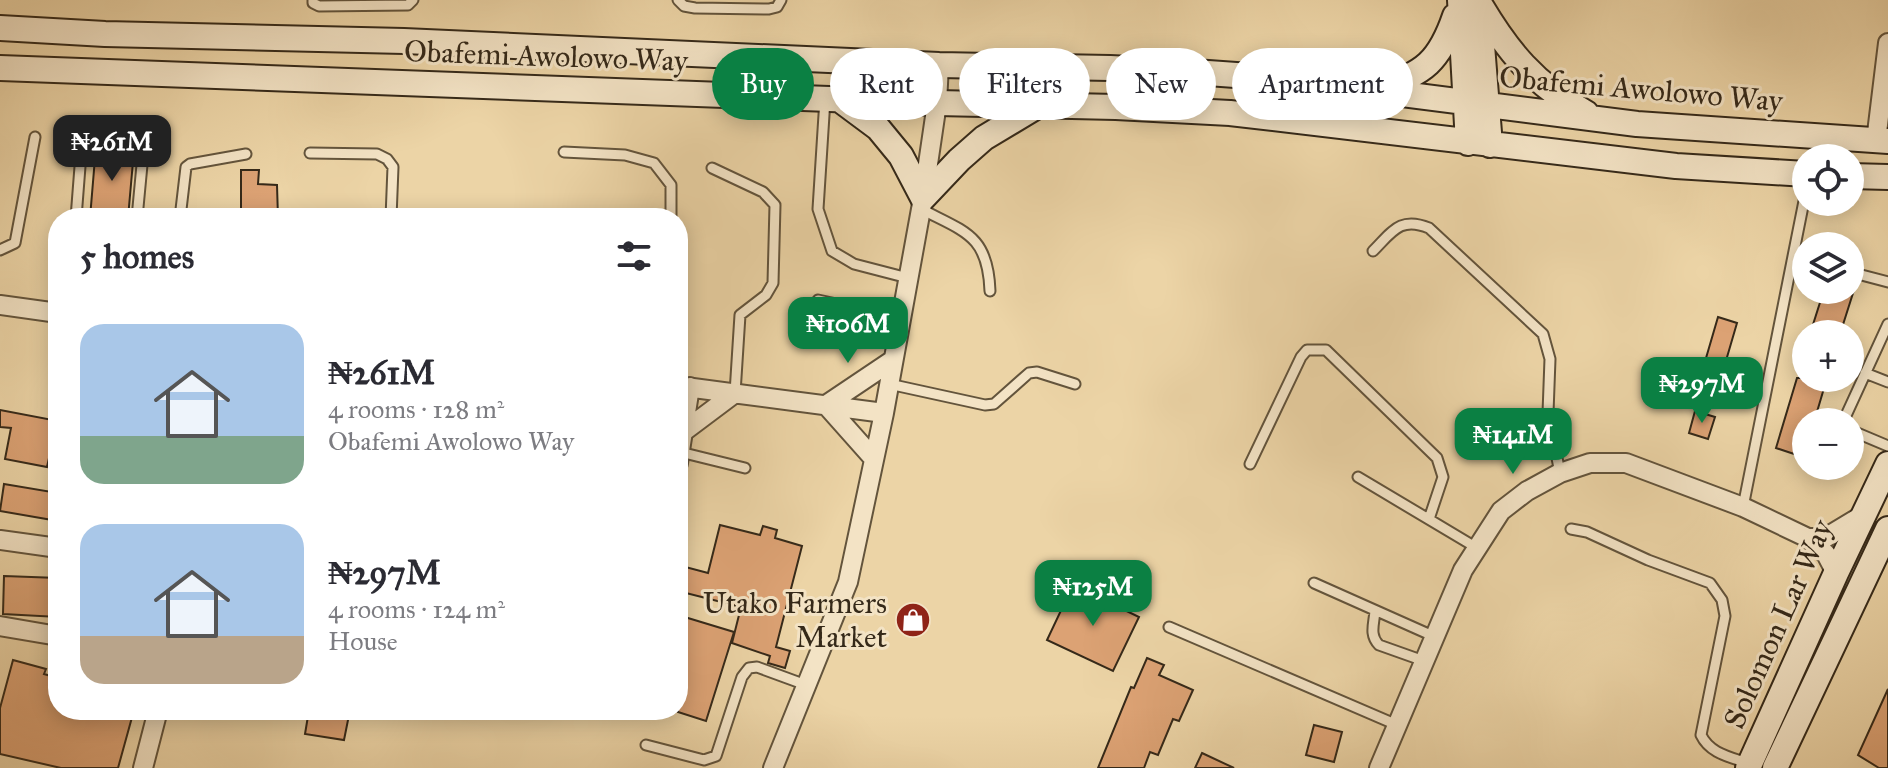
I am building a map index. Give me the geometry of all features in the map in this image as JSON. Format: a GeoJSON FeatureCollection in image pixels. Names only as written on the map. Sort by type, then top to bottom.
{"type":"FeatureCollection","features":[{"type":"Feature","properties":{"kind":"main road"},"geometry":{"type":"LineString","coordinates":[[1413,75],[1428,66],[1446,45],[1469,1]]}},
{"type":"Feature","properties":{"kind":"main road"},"geometry":{"type":"LineString","coordinates":[[1469,1],[1479,144]]}},
{"type":"Feature","properties":{"kind":"main road"},"geometry":{"type":"LineString","coordinates":[[1469,1],[1501,42],[1537,80],[1557,97],[1598,120]]}},
{"type":"Feature","properties":{"kind":"main road","name":"Obafemi Awolowo Way"},"geometry":{"type":"LineString","coordinates":[[0,28],[105,34],[404,41],[830,60]]}},
{"type":"Feature","properties":{"kind":"main road","name":"Obafemi Awolowo Way"},"geometry":{"type":"LineString","coordinates":[[943,65],[1110,68],[1232,75]]}},
{"type":"Feature","properties":{"kind":"main road","name":"Obafemi Awolowo Way"},"geometry":{"type":"LineString","coordinates":[[0,68],[830,98]]}},
{"type":"Feature","properties":{"kind":"main road","name":"Obafemi Awolowo Way"},"geometry":{"type":"LineString","coordinates":[[1413,97],[1598,120],[1882,141]]}},
{"type":"Feature","properties":{"kind":"main road","name":"Obafemi Awolowo Way"},"geometry":{"type":"LineString","coordinates":[[1090,107],[1230,113],[1676,166],[1792,173]]}},
{"type":"Feature","properties":{"kind":"main road"},"geometry":{"type":"LineString","coordinates":[[866,120],[878,128],[901,156],[922,203],[959,160],[984,138],[1014,120]]}},
{"type":"Feature","properties":{"kind":"main road"},"geometry":{"type":"LineString","coordinates":[[1864,176],[1888,177]]}},
{"type":"Feature","properties":{"kind":"main road","name":"Solomon Lar Way"},"geometry":{"type":"LineString","coordinates":[[1749,766],[1888,464]]}},
{"type":"Feature","properties":{"kind":"main road","name":"Solomon Lar Way"},"geometry":{"type":"LineString","coordinates":[[1775,768],[1888,529]]}},
{"type":"Feature","properties":{"kind":"street"},"geometry":{"type":"LineString","coordinates":[[1882,141],[1888,43]]}},
{"type":"Feature","properties":{"kind":"street"},"geometry":{"type":"LineString","coordinates":[[773,768],[848,582],[884,413],[934,120]]}},
{"type":"Feature","properties":{"kind":"street"},"geometry":{"type":"LineString","coordinates":[[0,305],[48,312]]}},
{"type":"Feature","properties":{"kind":"street"},"geometry":{"type":"LineString","coordinates":[[826,405],[893,360]]}},
{"type":"Feature","properties":{"kind":"street"},"geometry":{"type":"LineString","coordinates":[[688,387],[884,413]]}},
{"type":"Feature","properties":{"kind":"street"},"geometry":{"type":"LineString","coordinates":[[688,423],[735,393]]}},
{"type":"Feature","properties":{"kind":"street"},"geometry":{"type":"LineString","coordinates":[[826,405],[874,459]]}},
{"type":"Feature","properties":{"kind":"street"},"geometry":{"type":"LineString","coordinates":[[1379,768],[1463,570],[1501,511],[1527,491],[1560,473],[1590,463],[1626,463],[1743,507],[1808,538],[1826,554],[1836,573]]}},
{"type":"Feature","properties":{"kind":"street"},"geometry":{"type":"LineString","coordinates":[[1808,538],[1825,538],[1863,515]]}},
{"type":"Feature","properties":{"kind":"street"},"geometry":{"type":"LineString","coordinates":[[0,540],[48,547]]}},
{"type":"Feature","properties":{"kind":"street"},"geometry":{"type":"LineString","coordinates":[[0,626],[48,634]]}},
{"type":"Feature","properties":{"kind":"street"},"geometry":{"type":"LineString","coordinates":[[143,768],[155,720]]}},
{"type":"Feature","properties":{"kind":"lane"},"geometry":{"type":"LineString","coordinates":[[313,0],[319,6],[408,5],[413,0]]}},
{"type":"Feature","properties":{"kind":"lane"},"geometry":{"type":"LineString","coordinates":[[678,0],[684,6],[695,8],[769,9],[777,7],[781,0]]}},
{"type":"Feature","properties":{"kind":"lane"},"geometry":{"type":"LineString","coordinates":[[830,114],[818,209],[832,251],[839,258],[854,264],[908,278]]}},
{"type":"Feature","properties":{"kind":"lane"},"geometry":{"type":"LineString","coordinates":[[77,208],[83,128]]}},
{"type":"Feature","properties":{"kind":"lane"},"geometry":{"type":"LineString","coordinates":[[138,208],[145,133]]}},
{"type":"Feature","properties":{"kind":"lane"},"geometry":{"type":"LineString","coordinates":[[0,250],[15,243],[35,137]]}},
{"type":"Feature","properties":{"kind":"lane"},"geometry":{"type":"LineString","coordinates":[[564,152],[625,155],[654,163],[671,185],[671,208]]}},
{"type":"Feature","properties":{"kind":"lane"},"geometry":{"type":"LineString","coordinates":[[310,153],[377,154],[387,159],[393,167],[391,208]]}},
{"type":"Feature","properties":{"kind":"lane"},"geometry":{"type":"LineString","coordinates":[[181,208],[186,167],[246,154]]}},
{"type":"Feature","properties":{"kind":"lane"},"geometry":{"type":"LineString","coordinates":[[712,168],[763,192],[775,205],[773,283],[766,295],[740,315],[735,393]]}},
{"type":"Feature","properties":{"kind":"lane"},"geometry":{"type":"LineString","coordinates":[[922,203],[969,233],[988,261],[990,291]]}},
{"type":"Feature","properties":{"kind":"lane"},"geometry":{"type":"LineString","coordinates":[[1373,251],[1399,225],[1416,223],[1429,228],[1543,334],[1550,359],[1548,413],[1560,473]]}},
{"type":"Feature","properties":{"kind":"lane"},"geometry":{"type":"LineString","coordinates":[[1743,507],[1792,261]]}},
{"type":"Feature","properties":{"kind":"lane"},"geometry":{"type":"LineString","coordinates":[[1864,276],[1888,282]]}},
{"type":"Feature","properties":{"kind":"lane"},"geometry":{"type":"LineString","coordinates":[[818,300],[901,318]]}},
{"type":"Feature","properties":{"kind":"lane"},"geometry":{"type":"LineString","coordinates":[[1849,408],[1888,324]]}},
{"type":"Feature","properties":{"kind":"lane"},"geometry":{"type":"LineString","coordinates":[[1250,464],[1301,357],[1307,350],[1326,350],[1437,458],[1443,477],[1429,519]]}},
{"type":"Feature","properties":{"kind":"lane"},"geometry":{"type":"LineString","coordinates":[[889,384],[985,405],[994,404],[1029,373],[1037,372],[1075,384]]}},
{"type":"Feature","properties":{"kind":"lane"},"geometry":{"type":"LineString","coordinates":[[1865,373],[1888,382]]}},
{"type":"Feature","properties":{"kind":"lane"},"geometry":{"type":"LineString","coordinates":[[1499,449],[1548,413]]}},
{"type":"Feature","properties":{"kind":"lane"},"geometry":{"type":"LineString","coordinates":[[1864,436],[1888,446]]}},
{"type":"Feature","properties":{"kind":"lane"},"geometry":{"type":"LineString","coordinates":[[688,459],[745,468]]}},
{"type":"Feature","properties":{"kind":"lane"},"geometry":{"type":"LineString","coordinates":[[1358,477],[1477,548]]}},
{"type":"Feature","properties":{"kind":"lane"},"geometry":{"type":"LineString","coordinates":[[1571,529],[1587,532],[1648,560],[1710,583],[1722,600],[1725,616],[1701,735],[1713,750],[1749,766]]}},
{"type":"Feature","properties":{"kind":"lane"},"geometry":{"type":"LineString","coordinates":[[1314,583],[1433,636]]}},
{"type":"Feature","properties":{"kind":"lane"},"geometry":{"type":"LineString","coordinates":[[1375,611],[1372,634],[1375,641],[1424,661]]}},
{"type":"Feature","properties":{"kind":"lane"},"geometry":{"type":"LineString","coordinates":[[1169,627],[1397,725]]}},
{"type":"Feature","properties":{"kind":"lane"},"geometry":{"type":"LineString","coordinates":[[646,745],[704,760],[712,759],[716,756],[742,677],[749,668],[757,667],[806,685]]}},
{"type":"Feature","properties":{"kind":"building"},"geometry":{"type":"Polygon","coordinates":[[[96,146],[134,150],[129,208],[91,208],[96,146]]]}},
{"type":"Feature","properties":{"kind":"building"},"geometry":{"type":"Polygon","coordinates":[[[241,170],[259,170],[258,184],[277,185],[278,208],[241,208],[241,170]]]}},
{"type":"Feature","properties":{"kind":"building"},"geometry":{"type":"Polygon","coordinates":[[[1820,304],[1850,304],[1844,320],[1814,320],[1820,304]]]}},
{"type":"Feature","properties":{"kind":"building"},"geometry":{"type":"Polygon","coordinates":[[[1718,317],[1737,323],[1718,388],[1699,382],[1718,317]]]}},
{"type":"Feature","properties":{"kind":"building"},"geometry":{"type":"Polygon","coordinates":[[[1793,392],[1823,392],[1818,408],[1792,408],[1792,453],[1776,448],[1793,392]]]}},
{"type":"Feature","properties":{"kind":"building"},"geometry":{"type":"Polygon","coordinates":[[[0,410],[48,419],[47,467],[5,459],[11,428],[0,427],[0,410]]]}},
{"type":"Feature","properties":{"kind":"building"},"geometry":{"type":"Polygon","coordinates":[[[1695,411],[1715,417],[1708,439],[1689,433],[1695,411]]]}},
{"type":"Feature","properties":{"kind":"building"},"geometry":{"type":"Polygon","coordinates":[[[4,484],[48,491],[48,519],[0,511],[4,484]]]}},
{"type":"Feature","properties":{"kind":"building"},"geometry":{"type":"Polygon","coordinates":[[[720,525],[760,535],[763,526],[777,530],[775,538],[802,546],[776,647],[790,651],[785,668],[768,663],[770,656],[732,643],[741,607],[688,594],[688,568],[708,573],[720,525]]]}},
{"type":"Feature","properties":{"kind":"building"},"geometry":{"type":"Polygon","coordinates":[[[4,576],[48,578],[48,616],[3,614],[4,576]]]}},
{"type":"Feature","properties":{"kind":"building"},"geometry":{"type":"Polygon","coordinates":[[[1073,585],[1139,617],[1113,671],[1047,640],[1073,585]]]}},
{"type":"Feature","properties":{"kind":"building"},"geometry":{"type":"Polygon","coordinates":[[[688,618],[734,632],[706,721],[688,715],[688,618]]]}},
{"type":"Feature","properties":{"kind":"building"},"geometry":{"type":"Polygon","coordinates":[[[1147,658],[1164,665],[1159,675],[1193,690],[1179,721],[1173,719],[1158,755],[1150,752],[1144,768],[1098,768],[1131,687],[1134,688],[1147,658]]]}},
{"type":"Feature","properties":{"kind":"building"},"geometry":{"type":"Polygon","coordinates":[[[13,660],[46,669],[48,720],[131,720],[118,768],[61,768],[0,754],[0,708],[13,660]]]}},
{"type":"Feature","properties":{"kind":"building"},"geometry":{"type":"Polygon","coordinates":[[[1888,689],[1888,768],[1879,768],[1858,755],[1888,689]]]}},
{"type":"Feature","properties":{"kind":"building"},"geometry":{"type":"Polygon","coordinates":[[[307,720],[348,720],[344,740],[305,734],[307,720]]]}},
{"type":"Feature","properties":{"kind":"building"},"geometry":{"type":"Polygon","coordinates":[[[1314,725],[1342,732],[1334,762],[1306,755],[1314,725]]]}},
{"type":"Feature","properties":{"kind":"building"},"geometry":{"type":"Polygon","coordinates":[[[1202,753],[1234,768],[1195,768],[1202,753]]]}},
{"type":"Feature","properties":{"kind":"place","name":"Utako Farmers Market"},"geometry":{"type":"Point","coordinates":[913,620]}}]}
